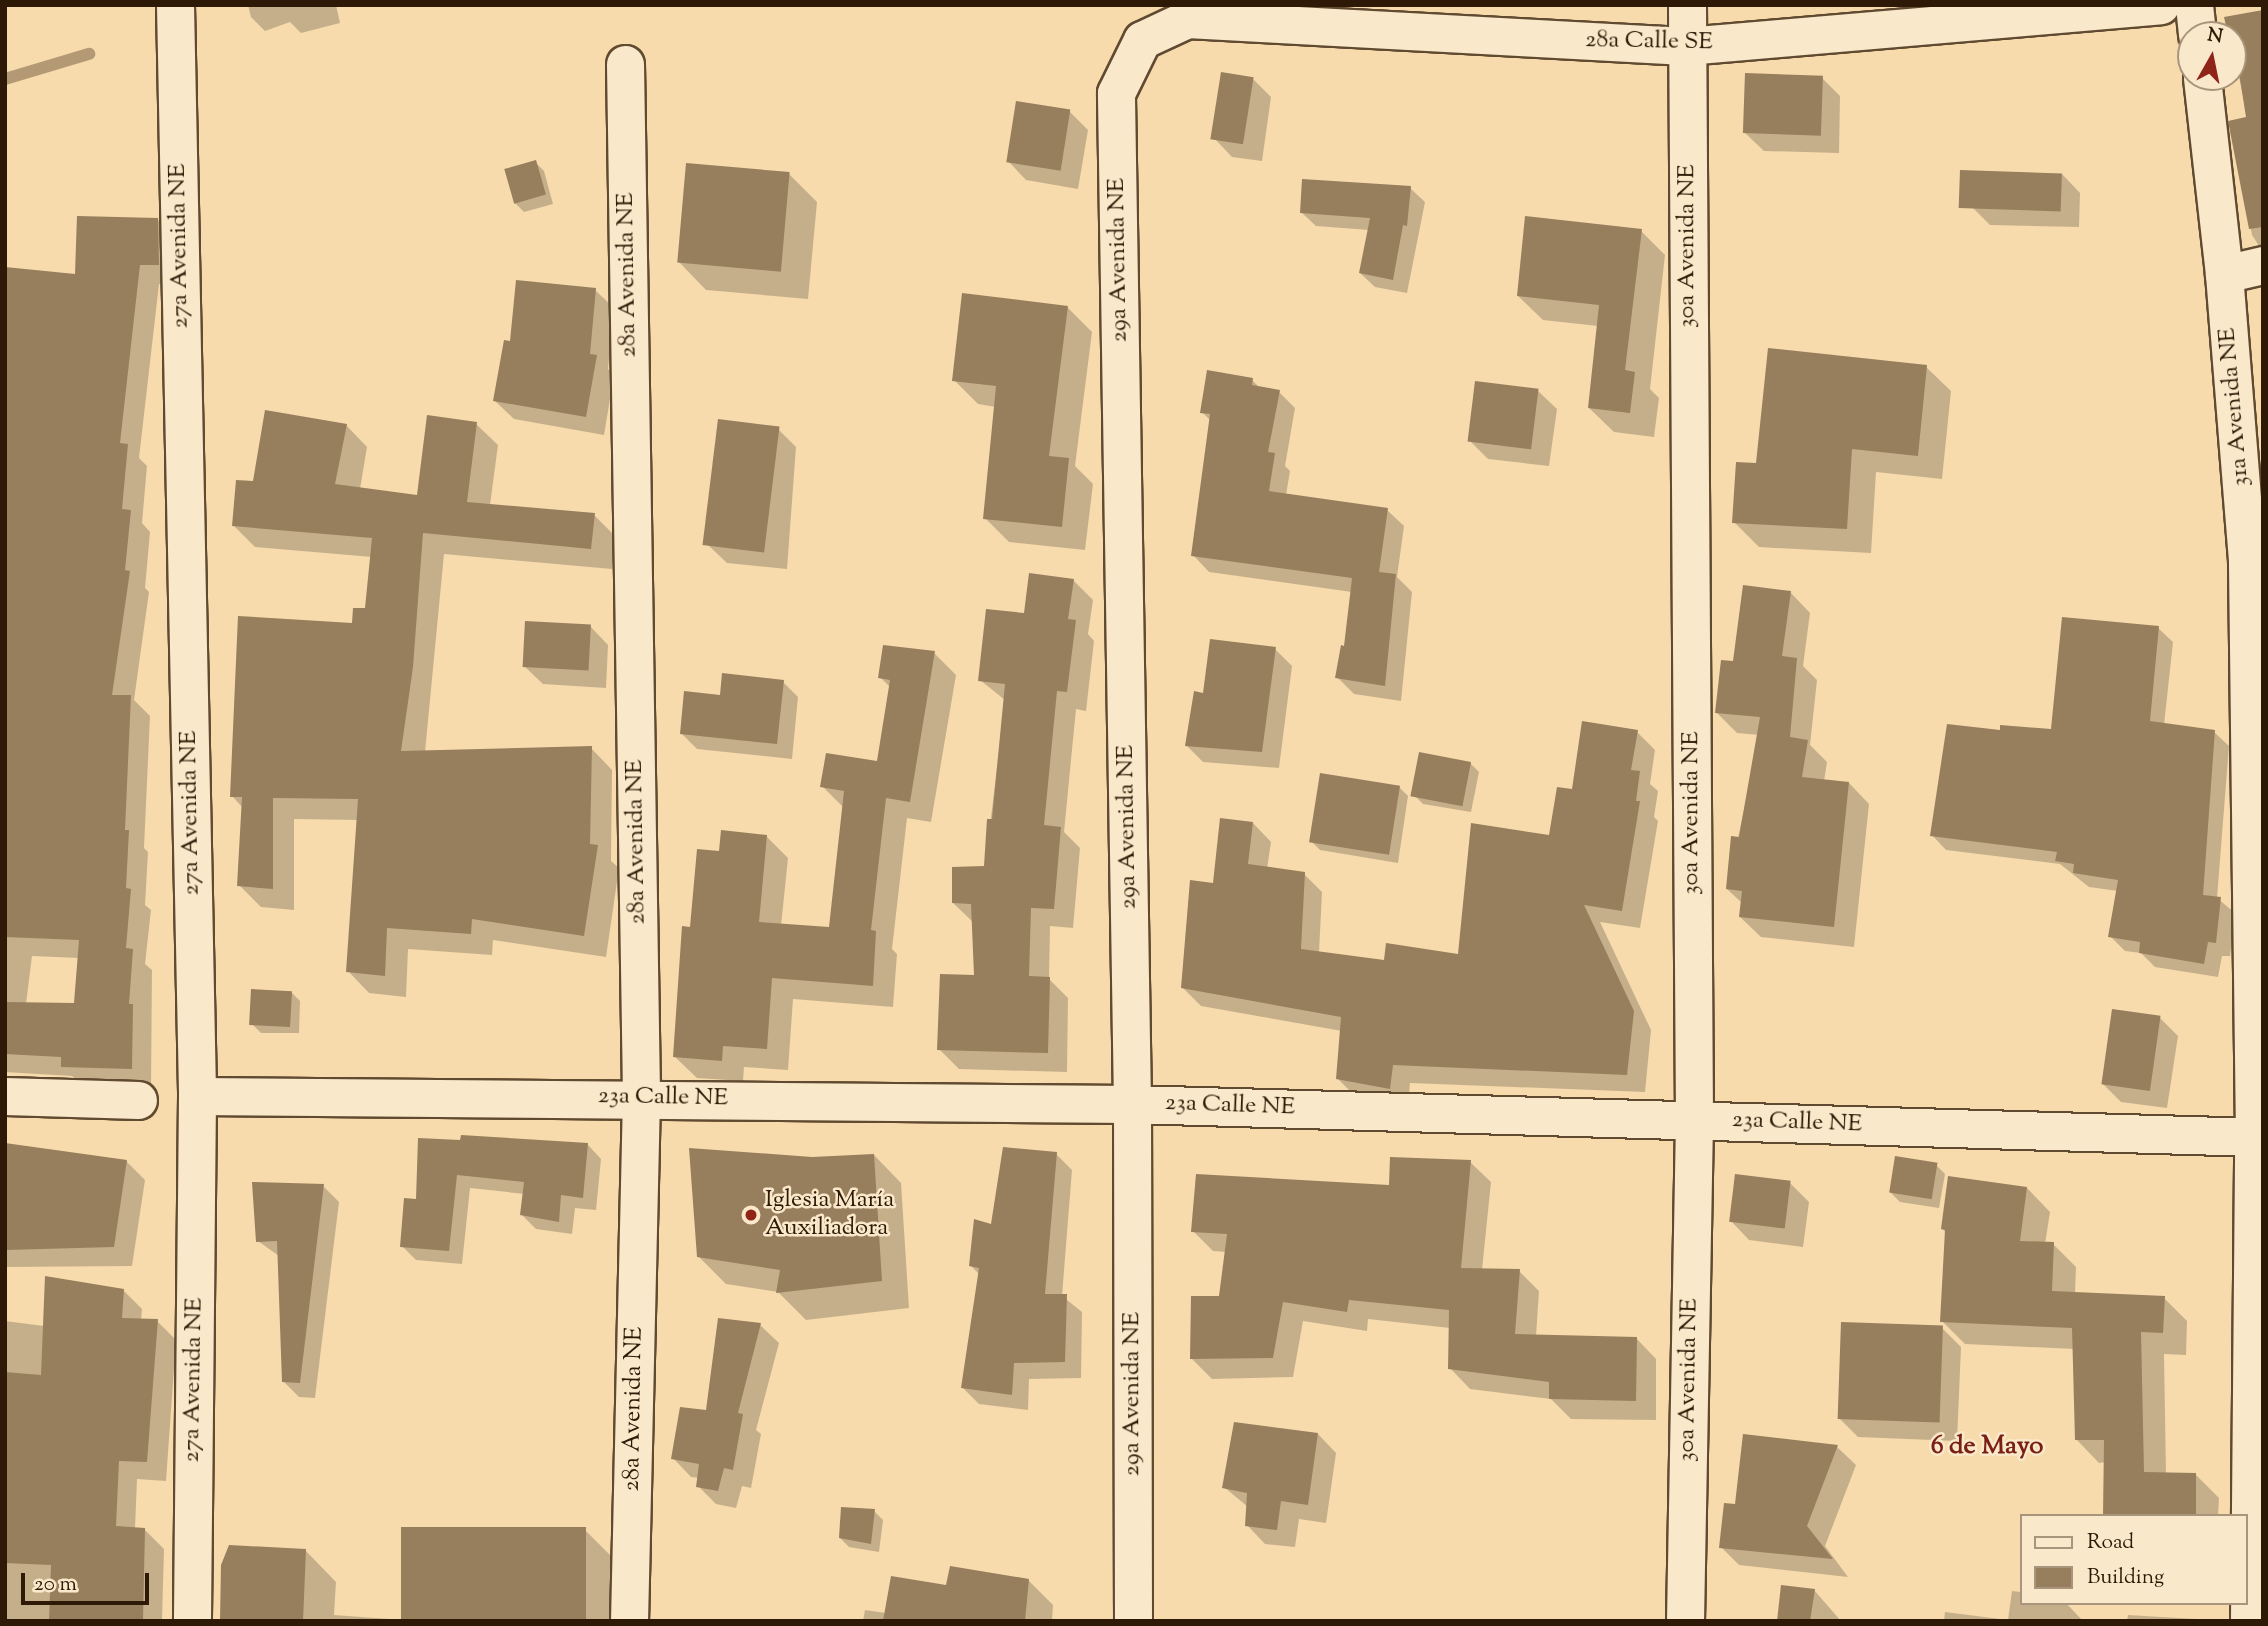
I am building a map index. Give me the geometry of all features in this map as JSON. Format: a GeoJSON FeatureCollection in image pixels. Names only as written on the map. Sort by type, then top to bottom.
{"type":"FeatureCollection","features":[{"type":"Feature","properties":{"kind":"street","name":"27a Avenida NE"},"geometry":{"type":"LineString","coordinates":[[175,5],[197,1096],[192,1621]]}},
{"type":"Feature","properties":{"kind":"street","name":"30a Avenida NE"},"geometry":{"type":"LineString","coordinates":[[1685,1621],[1694,1120],[1687,5]]}},
{"type":"Feature","properties":{"kind":"street","name":"28a Calle SE"},"geometry":{"type":"LineString","coordinates":[[1142,40],[1186,19],[1686,46],[2160,5]]}},
{"type":"Feature","properties":{"kind":"street","name":"29a Avenida NE"},"geometry":{"type":"LineString","coordinates":[[1133,1621],[1132,1104],[1116,93],[1142,40]]}},
{"type":"Feature","properties":{"kind":"street","name":"28a Avenida NE"},"geometry":{"type":"LineString","coordinates":[[625,64],[641,1097],[629,1621]]}},
{"type":"Feature","properties":{"kind":"street","name":"31a Avenida NE"},"geometry":{"type":"LineString","coordinates":[[2204,91],[2224,274],[2247,560],[2258,1137],[2250,1621]]}},
{"type":"Feature","properties":{"kind":"street"},"geometry":{"type":"LineString","coordinates":[[2224,274],[2263,265]]}},
{"type":"Feature","properties":{"kind":"street"},"geometry":{"type":"LineString","coordinates":[[5,1096],[138,1100]]}},
{"type":"Feature","properties":{"kind":"street","name":"23a Calle NE"},"geometry":{"type":"LineString","coordinates":[[197,1096],[641,1097],[1132,1104],[2258,1137]]}},
{"type":"Feature","properties":{"kind":"building"},"geometry":{"type":"Polygon","coordinates":[[[2263,10],[2263,227],[2249,229],[2228,121],[2246,117],[2242,91],[2247,91],[2247,21],[2225,21],[2224,17],[2263,10]]]}},
{"type":"Feature","properties":{"kind":"building"},"geometry":{"type":"Polygon","coordinates":[[[1221,72],[1254,77],[1243,144],[1210,139],[1221,72]]]}},
{"type":"Feature","properties":{"kind":"building"},"geometry":{"type":"Polygon","coordinates":[[[1745,73],[1823,76],[1821,136],[1743,133],[1745,73]]]}},
{"type":"Feature","properties":{"kind":"building"},"geometry":{"type":"Polygon","coordinates":[[[1016,101],[1070,110],[1061,171],[1006,162],[1016,101]]]}},
{"type":"Feature","properties":{"kind":"building"},"geometry":{"type":"Polygon","coordinates":[[[536,160],[546,195],[514,204],[504,169],[536,160]]]}},
{"type":"Feature","properties":{"kind":"building"},"geometry":{"type":"Polygon","coordinates":[[[686,163],[790,172],[781,272],[677,263],[686,163]]]}},
{"type":"Feature","properties":{"kind":"building"},"geometry":{"type":"Polygon","coordinates":[[[1960,170],[2062,174],[2061,212],[1959,208],[1960,170]]]}},
{"type":"Feature","properties":{"kind":"building"},"geometry":{"type":"Polygon","coordinates":[[[1302,179],[1411,186],[1407,226],[1403,225],[1393,280],[1359,273],[1370,218],[1300,213],[1302,179]]]}},
{"type":"Feature","properties":{"kind":"building"},"geometry":{"type":"Polygon","coordinates":[[[77,216],[158,218],[159,265],[140,265],[120,443],[128,444],[122,509],[131,510],[125,570],[130,571],[112,695],[131,695],[125,830],[129,830],[126,888],[131,889],[126,948],[133,949],[129,1004],[133,1004],[132,1069],[61,1067],[61,1057],[5,1054],[5,1002],[74,1003],[79,940],[5,937],[5,267],[75,274],[77,216]]]}},
{"type":"Feature","properties":{"kind":"building"},"geometry":{"type":"Polygon","coordinates":[[[1525,216],[1642,229],[1625,370],[1635,372],[1630,413],[1588,408],[1599,305],[1517,296],[1525,216]]]}},
{"type":"Feature","properties":{"kind":"building"},"geometry":{"type":"Polygon","coordinates":[[[516,280],[596,288],[590,354],[597,355],[586,417],[493,401],[504,340],[510,341],[516,280]]]}},
{"type":"Feature","properties":{"kind":"building"},"geometry":{"type":"Polygon","coordinates":[[[962,293],[1068,306],[1049,456],[1069,458],[1062,527],[983,519],[996,386],[952,381],[962,293]]]}},
{"type":"Feature","properties":{"kind":"building"},"geometry":{"type":"Polygon","coordinates":[[[1768,348],[1927,365],[1918,456],[1852,449],[1847,529],[1732,523],[1736,462],[1756,463],[1768,348]]]}},
{"type":"Feature","properties":{"kind":"building"},"geometry":{"type":"Polygon","coordinates":[[[1207,370],[1253,378],[1252,385],[1280,390],[1268,452],[1275,453],[1269,491],[1388,508],[1379,572],[1396,574],[1385,686],[1335,678],[1341,645],[1344,646],[1352,578],[1191,556],[1210,414],[1200,413],[1207,370]]]}},
{"type":"Feature","properties":{"kind":"building"},"geometry":{"type":"Polygon","coordinates":[[[1475,381],[1539,389],[1531,449],[1468,442],[1475,381]]]}},
{"type":"Feature","properties":{"kind":"building"},"geometry":{"type":"Polygon","coordinates":[[[265,410],[347,424],[335,484],[417,495],[427,415],[477,422],[467,502],[595,513],[591,549],[423,533],[413,667],[401,751],[592,746],[590,844],[598,845],[584,936],[472,919],[471,934],[387,928],[385,976],[346,972],[358,799],[273,798],[273,889],[237,886],[242,797],[230,797],[238,616],[352,623],[353,608],[365,608],[372,538],[232,526],[236,480],[253,481],[265,410]]]}},
{"type":"Feature","properties":{"kind":"building"},"geometry":{"type":"Polygon","coordinates":[[[718,419],[780,427],[764,553],[703,545],[718,419]]]}},
{"type":"Feature","properties":{"kind":"building"},"geometry":{"type":"Polygon","coordinates":[[[1029,573],[1074,579],[1068,619],[1076,620],[1067,692],[1057,691],[1044,825],[1061,827],[1054,909],[1031,908],[1029,976],[1050,977],[1048,1053],[937,1050],[940,974],[974,975],[971,904],[952,903],[952,867],[984,866],[987,819],[992,819],[1005,684],[978,681],[986,609],[1024,613],[1029,573]]]}},
{"type":"Feature","properties":{"kind":"building"},"geometry":{"type":"Polygon","coordinates":[[[1743,585],[1791,591],[1782,656],[1797,658],[1790,737],[1808,740],[1802,777],[1849,782],[1834,927],[1739,917],[1742,891],[1726,889],[1731,836],[1739,837],[1760,717],[1715,713],[1721,660],[1733,661],[1743,585]]]}},
{"type":"Feature","properties":{"kind":"building"},"geometry":{"type":"Polygon","coordinates":[[[2062,617],[2159,626],[2150,721],[2215,730],[2203,895],[2221,897],[2216,943],[2208,942],[2204,964],[2139,953],[2140,942],[2108,937],[2118,880],[2073,873],[2074,864],[2055,861],[2057,852],[1930,836],[1947,724],[2000,730],[2000,725],[2051,729],[2062,617]]]}},
{"type":"Feature","properties":{"kind":"building"},"geometry":{"type":"Polygon","coordinates":[[[525,621],[591,624],[589,670],[523,667],[525,621]]]}},
{"type":"Feature","properties":{"kind":"building"},"geometry":{"type":"Polygon","coordinates":[[[1210,639],[1276,647],[1262,752],[1185,746],[1194,691],[1203,693],[1210,639]]]}},
{"type":"Feature","properties":{"kind":"building"},"geometry":{"type":"Polygon","coordinates":[[[883,645],[935,651],[910,802],[886,798],[871,930],[876,931],[873,986],[772,978],[767,1049],[723,1046],[722,1061],[673,1057],[682,926],[690,927],[697,849],[719,851],[721,830],[767,835],[759,922],[829,927],[844,791],[820,787],[826,753],[877,761],[890,680],[878,678],[883,645]]]}},
{"type":"Feature","properties":{"kind":"building"},"geometry":{"type":"Polygon","coordinates":[[[722,673],[784,680],[777,744],[680,734],[684,691],[720,695],[722,673]]]}},
{"type":"Feature","properties":{"kind":"building"},"geometry":{"type":"Polygon","coordinates":[[[1582,721],[1638,730],[1631,770],[1640,771],[1636,801],[1640,801],[1622,911],[1584,905],[1634,1011],[1627,1075],[1393,1065],[1390,1089],[1336,1079],[1341,1017],[1181,988],[1190,880],[1213,883],[1220,818],[1253,822],[1248,864],[1305,872],[1301,949],[1384,960],[1386,943],[1458,954],[1471,823],[1549,835],[1557,787],[1572,789],[1582,721]]]}},
{"type":"Feature","properties":{"kind":"building"},"geometry":{"type":"Polygon","coordinates":[[[1419,752],[1471,762],[1462,806],[1410,796],[1419,752]]]}},
{"type":"Feature","properties":{"kind":"building"},"geometry":{"type":"Polygon","coordinates":[[[1320,773],[1400,786],[1389,855],[1309,842],[1320,773]]]}},
{"type":"Feature","properties":{"kind":"building"},"geometry":{"type":"Polygon","coordinates":[[[251,989],[292,991],[290,1027],[249,1025],[251,989]]]}},
{"type":"Feature","properties":{"kind":"building"},"geometry":{"type":"Polygon","coordinates":[[[2112,1009],[2161,1016],[2150,1091],[2101,1084],[2112,1009]]]}},
{"type":"Feature","properties":{"kind":"building"},"geometry":{"type":"Polygon","coordinates":[[[461,1135],[588,1143],[583,1198],[561,1195],[559,1222],[520,1215],[524,1182],[457,1175],[449,1251],[400,1247],[404,1198],[416,1199],[418,1138],[460,1140],[461,1135]]]}},
{"type":"Feature","properties":{"kind":"building"},"geometry":{"type":"Polygon","coordinates":[[[5,1143],[127,1160],[114,1247],[5,1250],[5,1143]]]}},
{"type":"Feature","properties":{"kind":"building"},"geometry":{"type":"Polygon","coordinates":[[[1003,1147],[1057,1152],[1045,1294],[1067,1294],[1065,1362],[1014,1363],[1012,1395],[961,1388],[979,1268],[969,1266],[974,1219],[991,1224],[1003,1147]]]}},
{"type":"Feature","properties":{"kind":"building"},"geometry":{"type":"Polygon","coordinates":[[[689,1148],[812,1157],[874,1154],[882,1281],[776,1293],[780,1270],[697,1257],[689,1148]]]}},
{"type":"Feature","properties":{"kind":"building"},"geometry":{"type":"Polygon","coordinates":[[[1895,1156],[1937,1163],[1932,1199],[1889,1193],[1895,1156]]]}},
{"type":"Feature","properties":{"kind":"building"},"geometry":{"type":"Polygon","coordinates":[[[1390,1157],[1471,1160],[1461,1268],[1520,1269],[1515,1334],[1637,1337],[1636,1401],[1549,1399],[1549,1382],[1448,1369],[1449,1310],[1349,1300],[1347,1312],[1283,1302],[1273,1358],[1190,1359],[1191,1296],[1219,1296],[1227,1234],[1191,1232],[1196,1174],[1389,1185],[1390,1157]]]}},
{"type":"Feature","properties":{"kind":"building"},"geometry":{"type":"Polygon","coordinates":[[[1735,1174],[1791,1181],[1785,1228],[1729,1222],[1735,1174]]]}},
{"type":"Feature","properties":{"kind":"building"},"geometry":{"type":"Polygon","coordinates":[[[1948,1176],[2027,1187],[2020,1241],[2054,1242],[2052,1291],[2165,1296],[2163,1333],[2141,1332],[2144,1472],[2196,1473],[2196,1514],[2103,1514],[2104,1440],[2075,1440],[2072,1328],[1940,1322],[1945,1230],[1941,1229],[1948,1176]]]}},
{"type":"Feature","properties":{"kind":"building"},"geometry":{"type":"Polygon","coordinates":[[[252,1182],[324,1184],[300,1383],[282,1382],[277,1241],[256,1242],[252,1182]]]}},
{"type":"Feature","properties":{"kind":"building"},"geometry":{"type":"Polygon","coordinates":[[[45,1276],[124,1289],[122,1318],[158,1319],[147,1462],[119,1461],[116,1526],[145,1528],[143,1621],[49,1621],[51,1565],[5,1563],[5,1372],[41,1375],[45,1276]]]}},
{"type":"Feature","properties":{"kind":"building"},"geometry":{"type":"Polygon","coordinates":[[[718,1318],[761,1323],[738,1413],[743,1414],[733,1470],[724,1468],[718,1491],[696,1487],[699,1464],[671,1459],[680,1407],[706,1410],[718,1318]]]}},
{"type":"Feature","properties":{"kind":"building"},"geometry":{"type":"Polygon","coordinates":[[[1841,1322],[1943,1326],[1940,1423],[1838,1419],[1841,1322]]]}},
{"type":"Feature","properties":{"kind":"building"},"geometry":{"type":"Polygon","coordinates":[[[1234,1422],[1318,1433],[1308,1505],[1281,1501],[1277,1530],[1245,1526],[1247,1493],[1222,1488],[1234,1422]]]}},
{"type":"Feature","properties":{"kind":"building"},"geometry":{"type":"Polygon","coordinates":[[[1743,1434],[1838,1445],[1807,1526],[1833,1559],[1719,1548],[1724,1503],[1735,1504],[1743,1434]]]}},
{"type":"Feature","properties":{"kind":"building"},"geometry":{"type":"Polygon","coordinates":[[[841,1507],[875,1509],[871,1544],[839,1538],[841,1507]]]}},
{"type":"Feature","properties":{"kind":"building"},"geometry":{"type":"Polygon","coordinates":[[[401,1527],[586,1527],[586,1621],[401,1621],[401,1527]]]}},
{"type":"Feature","properties":{"kind":"building"},"geometry":{"type":"Polygon","coordinates":[[[229,1545],[306,1549],[303,1621],[220,1621],[221,1565],[229,1545]]]}},
{"type":"Feature","properties":{"kind":"building"},"geometry":{"type":"Polygon","coordinates":[[[950,1566],[1029,1579],[1025,1621],[883,1621],[891,1576],[946,1585],[950,1566]]]}},
{"type":"Feature","properties":{"kind":"building"},"geometry":{"type":"Polygon","coordinates":[[[1781,1585],[1815,1589],[1810,1621],[1777,1621],[1781,1585]]]}},
{"type":"Feature","properties":{"kind":"waterway"},"geometry":{"type":"LineString","coordinates":[[5,79],[89,54]]}},
{"type":"Feature","properties":{"kind":"place","name":"Iglesia María Auxiliadora"},"geometry":{"type":"Point","coordinates":[751,1215]}},
{"type":"Feature","properties":{"kind":"district","name":"6 de Mayo"},"geometry":{"type":"Point","coordinates":[1987,1447]}}]}
